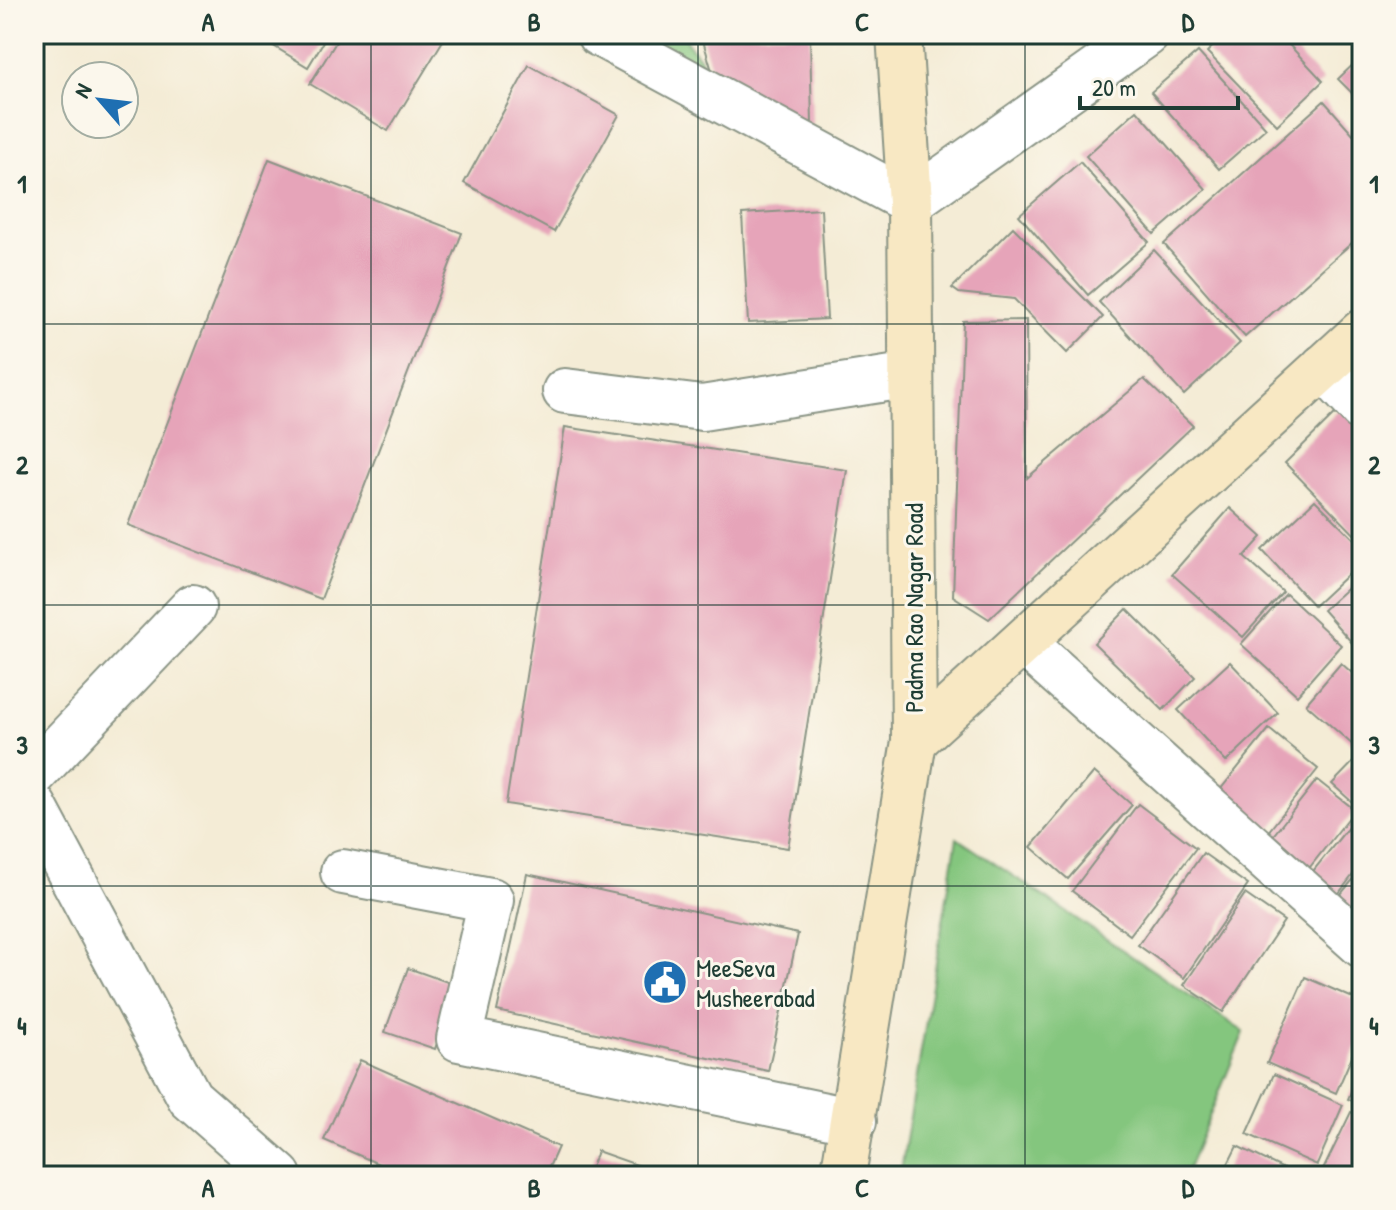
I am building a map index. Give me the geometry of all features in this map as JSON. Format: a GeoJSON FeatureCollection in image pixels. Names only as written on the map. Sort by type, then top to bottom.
{"type":"FeatureCollection","features":[{"type":"Feature","properties":{"kind":"main road","name":"Padma Rao Nagar Road"},"geometry":{"type":"LineString","coordinates":[[843,1176],[914,741],[910,202],[899,34]]}},
{"type":"Feature","properties":{"kind":"main road"},"geometry":{"type":"LineString","coordinates":[[914,741],[1362,332]]}},
{"type":"Feature","properties":{"kind":"street"},"geometry":{"type":"LineString","coordinates":[[599,34],[910,202],[1147,34]]}},
{"type":"Feature","properties":{"kind":"street"},"geometry":{"type":"LineString","coordinates":[[1323,367],[1362,409]]}},
{"type":"Feature","properties":{"kind":"street"},"geometry":{"type":"LineString","coordinates":[[565,391],[702,408],[911,375]]}},
{"type":"Feature","properties":{"kind":"street"},"geometry":{"type":"LineString","coordinates":[[34,774],[193,607]]}},
{"type":"Feature","properties":{"kind":"street"},"geometry":{"type":"LineString","coordinates":[[1023,642],[1362,945]]}},
{"type":"Feature","properties":{"kind":"street"},"geometry":{"type":"LineString","coordinates":[[34,806],[190,1098],[279,1176]]}},
{"type":"Feature","properties":{"kind":"street"},"geometry":{"type":"LineString","coordinates":[[343,872],[491,900],[459,1039],[854,1121]]}},
{"type":"Feature","properties":{"kind":"green space"},"geometry":{"type":"Polygon","coordinates":[[[646,34],[681,34],[711,73],[646,34]]]}},
{"type":"Feature","properties":{"kind":"green space"},"geometry":{"type":"Polygon","coordinates":[[[957,838],[1244,1032],[1185,1176],[900,1176],[957,838]]]}},
{"type":"Feature","properties":{"kind":"building"},"geometry":{"type":"Polygon","coordinates":[[[254,34],[328,34],[308,67],[254,34]]]}},
{"type":"Feature","properties":{"kind":"building"},"geometry":{"type":"Polygon","coordinates":[[[341,34],[447,34],[388,131],[310,84],[341,34]]]}},
{"type":"Feature","properties":{"kind":"building"},"geometry":{"type":"Polygon","coordinates":[[[701,34],[810,34],[812,125],[715,81],[701,34]]]}},
{"type":"Feature","properties":{"kind":"building"},"geometry":{"type":"Polygon","coordinates":[[[1226,34],[1279,34],[1323,81],[1277,125],[1207,52],[1226,34]]]}},
{"type":"Feature","properties":{"kind":"building"},"geometry":{"type":"Polygon","coordinates":[[[1198,52],[1266,128],[1219,169],[1151,92],[1198,52]]]}},
{"type":"Feature","properties":{"kind":"building"},"geometry":{"type":"Polygon","coordinates":[[[1362,56],[1362,103],[1338,79],[1362,56]]]}},
{"type":"Feature","properties":{"kind":"building"},"geometry":{"type":"Polygon","coordinates":[[[529,65],[619,115],[554,232],[464,183],[529,65]]]}},
{"type":"Feature","properties":{"kind":"building"},"geometry":{"type":"Polygon","coordinates":[[[1324,101],[1362,144],[1362,234],[1245,337],[1164,244],[1324,101]]]}},
{"type":"Feature","properties":{"kind":"building"},"geometry":{"type":"Polygon","coordinates":[[[1137,110],[1206,189],[1154,234],[1086,156],[1137,110]]]}},
{"type":"Feature","properties":{"kind":"building"},"geometry":{"type":"Polygon","coordinates":[[[269,159],[462,233],[321,599],[128,525],[269,159]]]}},
{"type":"Feature","properties":{"kind":"building"},"geometry":{"type":"Polygon","coordinates":[[[1080,162],[1149,242],[1088,295],[1019,215],[1080,162]]]}},
{"type":"Feature","properties":{"kind":"building"},"geometry":{"type":"Polygon","coordinates":[[[821,209],[827,319],[748,323],[742,214],[821,209]]]}},
{"type":"Feature","properties":{"kind":"building"},"geometry":{"type":"Polygon","coordinates":[[[1013,227],[1103,317],[1067,353],[1014,299],[959,293],[952,288],[1013,227]]]}},
{"type":"Feature","properties":{"kind":"building"},"geometry":{"type":"Polygon","coordinates":[[[1154,250],[1240,343],[1184,395],[1099,302],[1154,250]]]}},
{"type":"Feature","properties":{"kind":"building"},"geometry":{"type":"Polygon","coordinates":[[[1026,320],[1027,478],[1144,379],[1193,426],[989,619],[953,596],[963,321],[1026,320]]]}},
{"type":"Feature","properties":{"kind":"building"},"geometry":{"type":"Polygon","coordinates":[[[1344,405],[1362,424],[1362,542],[1285,463],[1344,405]]]}},
{"type":"Feature","properties":{"kind":"building"},"geometry":{"type":"Polygon","coordinates":[[[565,427],[847,470],[788,848],[506,804],[565,427]]]}},
{"type":"Feature","properties":{"kind":"building"},"geometry":{"type":"Polygon","coordinates":[[[1315,500],[1362,547],[1362,561],[1314,606],[1262,550],[1315,500]]]}},
{"type":"Feature","properties":{"kind":"building"},"geometry":{"type":"Polygon","coordinates":[[[1230,508],[1262,537],[1244,557],[1283,592],[1243,637],[1172,574],[1230,508]]]}},
{"type":"Feature","properties":{"kind":"building"},"geometry":{"type":"Polygon","coordinates":[[[1362,575],[1362,654],[1323,610],[1362,575]]]}},
{"type":"Feature","properties":{"kind":"building"},"geometry":{"type":"Polygon","coordinates":[[[1286,594],[1341,645],[1297,695],[1241,644],[1286,594]]]}},
{"type":"Feature","properties":{"kind":"building"},"geometry":{"type":"Polygon","coordinates":[[[1127,609],[1195,677],[1163,710],[1094,643],[1127,609]]]}},
{"type":"Feature","properties":{"kind":"building"},"geometry":{"type":"Polygon","coordinates":[[[1230,662],[1278,713],[1226,762],[1178,710],[1230,662]]]}},
{"type":"Feature","properties":{"kind":"building"},"geometry":{"type":"Polygon","coordinates":[[[1341,663],[1362,682],[1362,753],[1306,704],[1341,663]]]}},
{"type":"Feature","properties":{"kind":"building"},"geometry":{"type":"Polygon","coordinates":[[[1269,729],[1318,769],[1260,842],[1211,801],[1269,729]]]}},
{"type":"Feature","properties":{"kind":"building"},"geometry":{"type":"Polygon","coordinates":[[[1362,753],[1362,811],[1332,784],[1362,753]]]}},
{"type":"Feature","properties":{"kind":"building"},"geometry":{"type":"Polygon","coordinates":[[[1094,772],[1132,805],[1068,879],[1031,847],[1094,772]]]}},
{"type":"Feature","properties":{"kind":"building"},"geometry":{"type":"Polygon","coordinates":[[[1317,780],[1355,810],[1302,877],[1264,847],[1317,780]]]}},
{"type":"Feature","properties":{"kind":"building"},"geometry":{"type":"Polygon","coordinates":[[[1138,804],[1196,848],[1130,935],[1072,891],[1138,804]]]}},
{"type":"Feature","properties":{"kind":"building"},"geometry":{"type":"Polygon","coordinates":[[[1358,815],[1362,818],[1362,863],[1332,902],[1305,881],[1358,815]]]}},
{"type":"Feature","properties":{"kind":"building"},"geometry":{"type":"Polygon","coordinates":[[[1203,853],[1248,885],[1184,978],[1138,945],[1203,853]]]}},
{"type":"Feature","properties":{"kind":"building"},"geometry":{"type":"Polygon","coordinates":[[[1362,869],[1362,924],[1335,901],[1362,869]]]}},
{"type":"Feature","properties":{"kind":"building"},"geometry":{"type":"Polygon","coordinates":[[[527,874],[798,934],[768,1071],[497,1011],[527,874]]]}},
{"type":"Feature","properties":{"kind":"building"},"geometry":{"type":"Polygon","coordinates":[[[1245,894],[1284,921],[1223,1012],[1184,985],[1245,894]]]}},
{"type":"Feature","properties":{"kind":"building"},"geometry":{"type":"Polygon","coordinates":[[[408,968],[456,985],[435,1049],[385,1032],[408,968]]]}},
{"type":"Feature","properties":{"kind":"building"},"geometry":{"type":"Polygon","coordinates":[[[1305,977],[1362,1002],[1362,1033],[1336,1093],[1267,1063],[1305,977]]]}},
{"type":"Feature","properties":{"kind":"building"},"geometry":{"type":"Polygon","coordinates":[[[360,1060],[558,1147],[545,1176],[406,1176],[324,1140],[360,1060]]]}},
{"type":"Feature","properties":{"kind":"building"},"geometry":{"type":"Polygon","coordinates":[[[1362,1067],[1362,1105],[1348,1099],[1362,1067]]]}},
{"type":"Feature","properties":{"kind":"building"},"geometry":{"type":"Polygon","coordinates":[[[1274,1074],[1343,1105],[1317,1165],[1247,1134],[1274,1074]]]}},
{"type":"Feature","properties":{"kind":"building"},"geometry":{"type":"Polygon","coordinates":[[[1351,1112],[1362,1117],[1362,1176],[1329,1176],[1322,1172],[1351,1112]]]}},
{"type":"Feature","properties":{"kind":"building"},"geometry":{"type":"Polygon","coordinates":[[[1237,1146],[1298,1176],[1222,1176],[1237,1146]]]}},
{"type":"Feature","properties":{"kind":"building"},"geometry":{"type":"Polygon","coordinates":[[[597,1151],[640,1166],[636,1176],[588,1176],[597,1151]]]}},
{"type":"Feature","properties":{"kind":"place","name":"MeeSeva Musheerabad"},"geometry":{"type":"Point","coordinates":[665,982]}}]}
